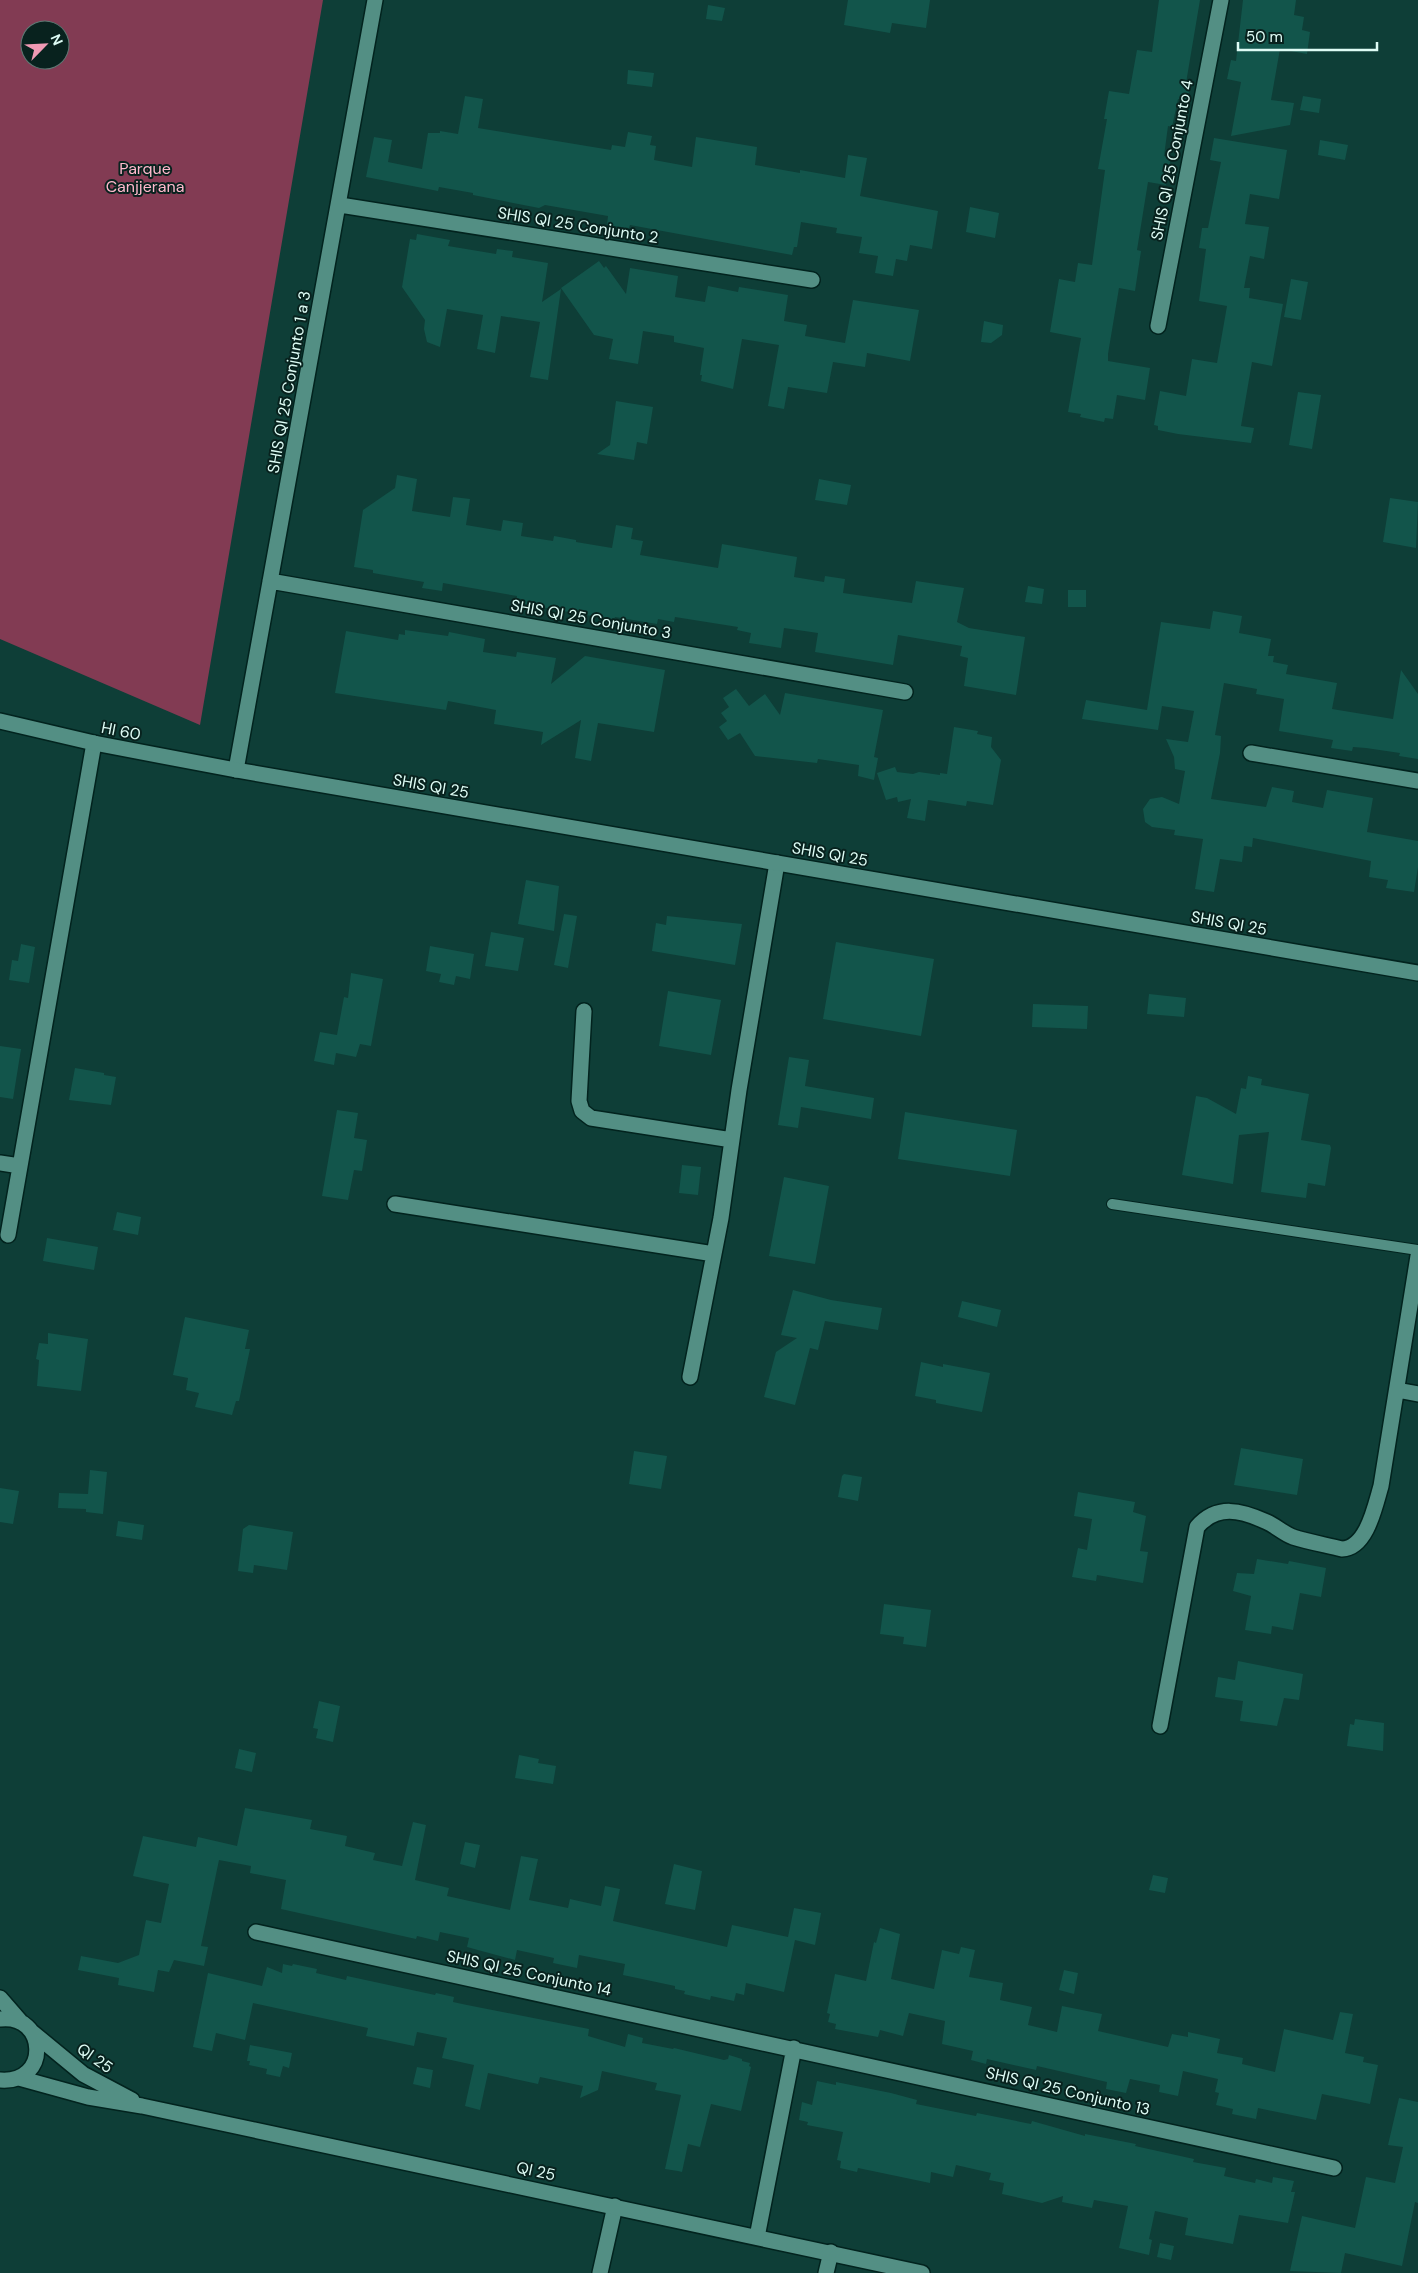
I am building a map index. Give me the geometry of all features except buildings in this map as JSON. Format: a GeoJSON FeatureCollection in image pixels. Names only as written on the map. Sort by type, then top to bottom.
{"type":"FeatureCollection","features":[{"type":"Feature","properties":{"kind":"street","name":"SHIS QI 25 Conjunto 1 a 3"},"geometry":{"type":"LineString","coordinates":[[236,770],[340,205],[375,0]]}},
{"type":"Feature","properties":{"kind":"street","name":"SHIS QI 25 Conjunto 4"},"geometry":{"type":"LineString","coordinates":[[1158,326],[1221,0]]}},
{"type":"Feature","properties":{"kind":"street","name":"SHIS QI 25 Conjunto 2"},"geometry":{"type":"LineString","coordinates":[[340,205],[812,280]]}},
{"type":"Feature","properties":{"kind":"street","name":"SHIS QI 25 Conjunto 3"},"geometry":{"type":"LineString","coordinates":[[270,581],[906,692]]}},
{"type":"Feature","properties":{"kind":"street","name":"HI 60"},"geometry":{"type":"LineString","coordinates":[[0,721],[94,744],[236,770]]}},
{"type":"Feature","properties":{"kind":"street"},"geometry":{"type":"LineString","coordinates":[[8,1235],[94,744]]}},
{"type":"Feature","properties":{"kind":"street"},"geometry":{"type":"LineString","coordinates":[[1251,753],[1418,781]]}},
{"type":"Feature","properties":{"kind":"street","name":"SHIS QI 25"},"geometry":{"type":"LineString","coordinates":[[236,770],[1418,973]]}},
{"type":"Feature","properties":{"kind":"street"},"geometry":{"type":"LineString","coordinates":[[690,1377],[714,1254],[777,863]]}},
{"type":"Feature","properties":{"kind":"street"},"geometry":{"type":"LineString","coordinates":[[584,1011],[580,1101],[582,1111],[591,1118],[732,1140]]}},
{"type":"Feature","properties":{"kind":"street"},"geometry":{"type":"LineString","coordinates":[[0,1163],[20,1166]]}},
{"type":"Feature","properties":{"kind":"street"},"geometry":{"type":"LineString","coordinates":[[395,1204],[714,1254]]}},
{"type":"Feature","properties":{"kind":"street"},"geometry":{"type":"LineString","coordinates":[[1160,1726],[1197,1527],[1204,1518],[1216,1512],[1226,1510],[1262,1520],[1294,1537],[1342,1549],[1350,1549],[1355,1545],[1370,1520],[1381,1486],[1418,1256]]}},
{"type":"Feature","properties":{"kind":"street"},"geometry":{"type":"LineString","coordinates":[[1397,1390],[1418,1394]]}},
{"type":"Feature","properties":{"kind":"street","name":"SHIS QI 25 Conjunto 14"},"geometry":{"type":"LineString","coordinates":[[256,1932],[794,2048]]}},
{"type":"Feature","properties":{"kind":"street","name":"QI 25"},"geometry":{"type":"LineString","coordinates":[[0,1998],[32,2032],[83,2074],[142,2106]]}},
{"type":"Feature","properties":{"kind":"street"},"geometry":{"type":"LineString","coordinates":[[0,2019],[20,2021]]}},
{"type":"Feature","properties":{"kind":"street"},"geometry":{"type":"LineString","coordinates":[[7,2081],[33,2066],[36,2058],[36,2040],[32,2032]]}},
{"type":"Feature","properties":{"kind":"street"},"geometry":{"type":"LineString","coordinates":[[757,2237],[794,2048]]}},
{"type":"Feature","properties":{"kind":"street","name":"SHIS QI 25 Conjunto 13"},"geometry":{"type":"LineString","coordinates":[[794,2048],[1334,2168]]}},
{"type":"Feature","properties":{"kind":"street","name":"QI 25"},"geometry":{"type":"LineString","coordinates":[[7,2081],[142,2106],[922,2273]]}},
{"type":"Feature","properties":{"kind":"street"},"geometry":{"type":"LineString","coordinates":[[600,2273],[615,2206]]}},
{"type":"Feature","properties":{"kind":"street"},"geometry":{"type":"LineString","coordinates":[[826,2273],[831,2252]]}},
{"type":"Feature","properties":{"kind":"lane"},"geometry":{"type":"LineString","coordinates":[[1112,1204],[1418,1250]]}},
{"type":"Feature","properties":{"kind":"green space","name":"Parque Canjjerana"},"geometry":{"type":"Polygon","coordinates":[[[0,0],[323,0],[200,725],[0,639],[0,0]]]}}]}
